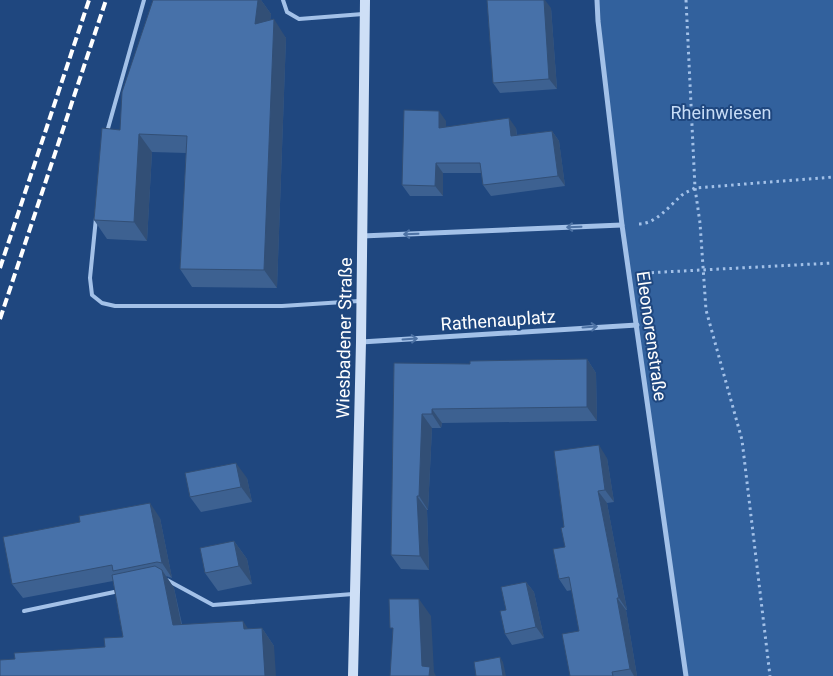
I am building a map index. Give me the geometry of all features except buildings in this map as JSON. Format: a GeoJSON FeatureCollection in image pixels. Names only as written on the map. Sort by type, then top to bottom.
{"type":"FeatureCollection","features":[{"type":"Feature","properties":{"kind":"main road","name":"Wiesbadener Straße"},"geometry":{"type":"LineString","coordinates":[[353,676],[362,342],[365,0]]}},
{"type":"Feature","properties":{"kind":"street","name":"Eleonorenstraße"},"geometry":{"type":"LineString","coordinates":[[597,0],[622,225],[686,676]]}},
{"type":"Feature","properties":{"kind":"street"},"geometry":{"type":"LineString","coordinates":[[362,236],[622,225]]}},
{"type":"Feature","properties":{"kind":"street","name":"Rathenauplatz"},"geometry":{"type":"LineString","coordinates":[[362,342],[637,324]]}},
{"type":"Feature","properties":{"kind":"lane"},"geometry":{"type":"LineString","coordinates":[[107,134],[144,0]]}},
{"type":"Feature","properties":{"kind":"lane"},"geometry":{"type":"LineString","coordinates":[[283,0],[287,12],[300,19],[364,14]]}},
{"type":"Feature","properties":{"kind":"lane"},"geometry":{"type":"LineString","coordinates":[[97,211],[90,278],[92,295],[102,303],[115,306],[282,306],[362,301]]}},
{"type":"Feature","properties":{"kind":"lane"},"geometry":{"type":"LineString","coordinates":[[158,582],[168,580],[213,605],[355,594]]}},
{"type":"Feature","properties":{"kind":"lane"},"geometry":{"type":"LineString","coordinates":[[24,611],[120,590]]}},
{"type":"Feature","properties":{"kind":"path"},"geometry":{"type":"LineString","coordinates":[[686,0],[695,188],[704,270],[706,310],[742,440],[770,676]]}},
{"type":"Feature","properties":{"kind":"path"},"geometry":{"type":"LineString","coordinates":[[622,225],[646,224],[660,216],[682,194],[695,188],[833,177]]}},
{"type":"Feature","properties":{"kind":"path"},"geometry":{"type":"LineString","coordinates":[[629,274],[833,263]]}},
{"type":"Feature","properties":{"kind":"green space","name":"Rheinwiesen"},"geometry":{"type":"Polygon","coordinates":[[[597,0],[833,0],[833,676],[686,676],[629,274],[597,0]]]}},
{"type":"Feature","properties":{"kind":"railway"},"geometry":{"type":"LineString","coordinates":[[0,268],[89,0]]}},
{"type":"Feature","properties":{"kind":"railway"},"geometry":{"type":"LineString","coordinates":[[0,319],[106,0]]}}]}
